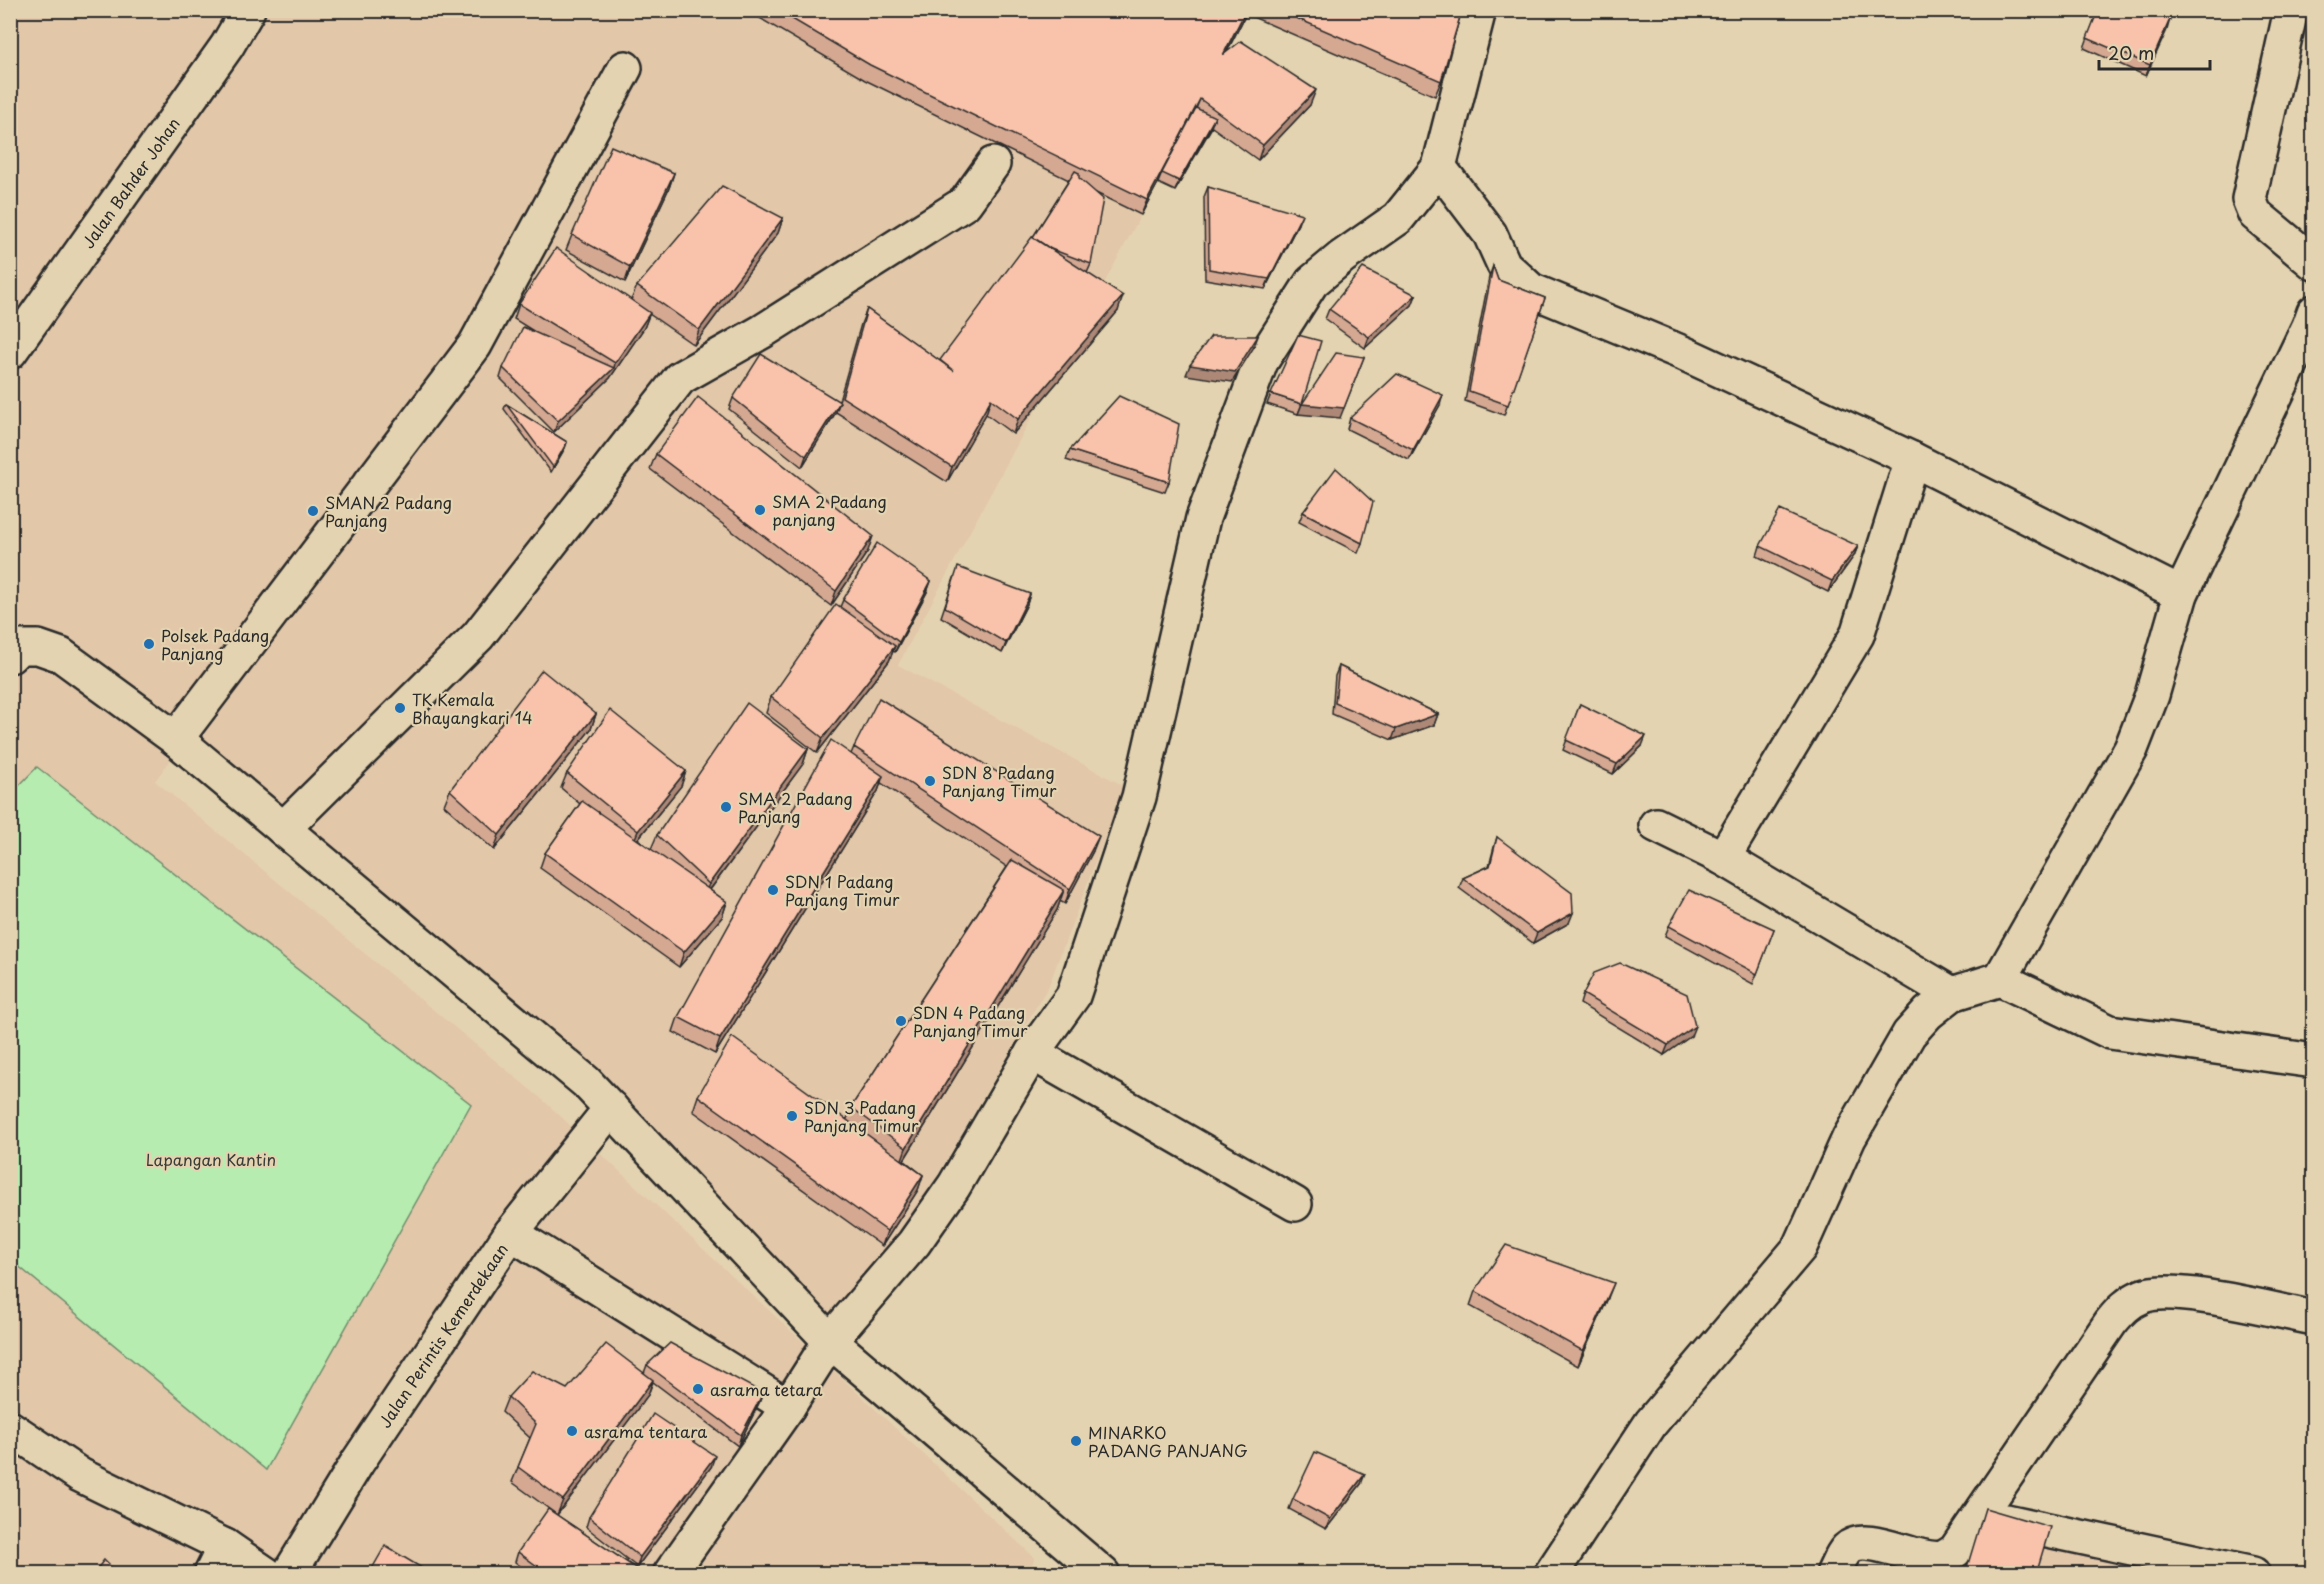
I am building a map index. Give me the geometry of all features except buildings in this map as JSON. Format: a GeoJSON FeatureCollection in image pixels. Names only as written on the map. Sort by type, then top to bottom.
{"type":"FeatureCollection","features":[{"type":"Feature","properties":{"kind":"street","name":"Jalan Bahder Johan"},"geometry":{"type":"LineString","coordinates":[[10,352],[227,46],[248,10]]}},
{"type":"Feature","properties":{"kind":"street"},"geometry":{"type":"LineString","coordinates":[[670,1574],[788,1407],[830,1341],[914,1243],[954,1186],[1032,1053],[1073,996],[1139,797],[1203,518],[1261,362],[1312,282],[1342,257],[1398,218],[1439,167],[1479,10]]}},
{"type":"Feature","properties":{"kind":"street"},"geometry":{"type":"LineString","coordinates":[[2291,10],[2249,190],[2249,199],[2255,214],[2313,263]]}},
{"type":"Feature","properties":{"kind":"street"},"geometry":{"type":"LineString","coordinates":[[176,739],[475,345],[625,68]]}},
{"type":"Feature","properties":{"kind":"street"},"geometry":{"type":"LineString","coordinates":[[283,829],[478,636],[680,378],[763,331],[964,203],[993,164]]}},
{"type":"Feature","properties":{"kind":"street"},"geometry":{"type":"LineString","coordinates":[[1439,167],[1490,234],[1504,265],[1531,290],[1683,353],[1912,459],[2181,594]]}},
{"type":"Feature","properties":{"kind":"street"},"geometry":{"type":"LineString","coordinates":[[2000,979],[2066,859],[2131,749],[2152,695],[2181,594],[2309,326],[2313,312]]}},
{"type":"Feature","properties":{"kind":"street"},"geometry":{"type":"LineString","coordinates":[[1723,858],[1857,635],[1912,459]]}},
{"type":"Feature","properties":{"kind":"street"},"geometry":{"type":"LineString","coordinates":[[10,656],[19,648],[38,647],[61,655],[176,739],[586,1082],[830,1341],[1103,1574]]}},
{"type":"Feature","properties":{"kind":"street"},"geometry":{"type":"LineString","coordinates":[[1656,825],[1723,858],[1952,994]]}},
{"type":"Feature","properties":{"kind":"street"},"geometry":{"type":"LineString","coordinates":[[1551,1574],[1651,1423],[1800,1246],[1849,1138],[1909,1034],[1928,1013],[1952,994],[2000,979],[2110,1032],[2313,1061]]}},
{"type":"Feature","properties":{"kind":"street"},"geometry":{"type":"LineString","coordinates":[[1032,1053],[1295,1204]]}},
{"type":"Feature","properties":{"kind":"street","name":"Jalan Perintis Kemerdekaan"},"geometry":{"type":"LineString","coordinates":[[289,1574],[357,1463],[511,1233],[611,1108]]}},
{"type":"Feature","properties":{"kind":"street"},"geometry":{"type":"LineString","coordinates":[[511,1233],[788,1407]]}},
{"type":"Feature","properties":{"kind":"street"},"geometry":{"type":"LineString","coordinates":[[1833,1574],[1847,1549],[1856,1545],[1869,1543],[1931,1558],[1943,1558],[1955,1551],[2111,1322],[2126,1304],[2145,1295],[2170,1291],[2313,1318]]}},
{"type":"Feature","properties":{"kind":"street"},"geometry":{"type":"LineString","coordinates":[[10,1428],[80,1475],[218,1560],[266,1574]]}},
{"type":"Feature","properties":{"kind":"street"},"geometry":{"type":"LineString","coordinates":[[1981,1516],[2253,1574]]}},
{"type":"Feature","properties":{"kind":"shaded area"},"geometry":{"type":"Polygon","coordinates":[[[11,11],[746,11],[865,80],[1141,215],[898,665],[1124,786],[1049,985],[903,1234],[832,1316],[601,1075],[184,741],[155,781],[543,1100],[1035,1558],[1028,1573],[11,1574],[11,11]]]}},
{"type":"Feature","properties":{"kind":"shaded area"},"geometry":{"type":"Polygon","coordinates":[[[1981,1518],[2212,1574],[1964,1574],[1981,1518]]]}},
{"type":"Feature","properties":{"kind":"green space","name":"Lapangan Kantin"},"geometry":{"type":"Polygon","coordinates":[[[37,767],[471,1104],[266,1470],[11,1260],[11,794],[37,767]]]}},
{"type":"Feature","properties":{"kind":"place","name":"SMA 2 Padang panjang"},"geometry":{"type":"Point","coordinates":[760,510]}},
{"type":"Feature","properties":{"kind":"place","name":"SMAN 2 Padang Panjang"},"geometry":{"type":"Point","coordinates":[313,511]}},
{"type":"Feature","properties":{"kind":"place","name":"Polsek Padang Panjang"},"geometry":{"type":"Point","coordinates":[149,644]}},
{"type":"Feature","properties":{"kind":"place","name":"TK Kemala Bhayangkari 14"},"geometry":{"type":"Point","coordinates":[400,708]}},
{"type":"Feature","properties":{"kind":"place","name":"SDN 8 Padang Panjang Timur"},"geometry":{"type":"Point","coordinates":[930,781]}},
{"type":"Feature","properties":{"kind":"place","name":"SMA 2 Padang Panjang"},"geometry":{"type":"Point","coordinates":[726,807]}},
{"type":"Feature","properties":{"kind":"place","name":"SDN 1 Padang Panjang Timur"},"geometry":{"type":"Point","coordinates":[773,890]}},
{"type":"Feature","properties":{"kind":"place","name":"SDN 4 Padang Panjang Timur"},"geometry":{"type":"Point","coordinates":[901,1021]}},
{"type":"Feature","properties":{"kind":"place","name":"SDN 3 Padang Panjang Timur"},"geometry":{"type":"Point","coordinates":[792,1116]}},
{"type":"Feature","properties":{"kind":"place","name":"asrama tetara"},"geometry":{"type":"Point","coordinates":[698,1389]}},
{"type":"Feature","properties":{"kind":"place","name":"asrama tentara"},"geometry":{"type":"Point","coordinates":[572,1431]}},
{"type":"Feature","properties":{"kind":"place","name":"MINARKO PADANG PANJANG"},"geometry":{"type":"Point","coordinates":[1076,1441]}}]}
